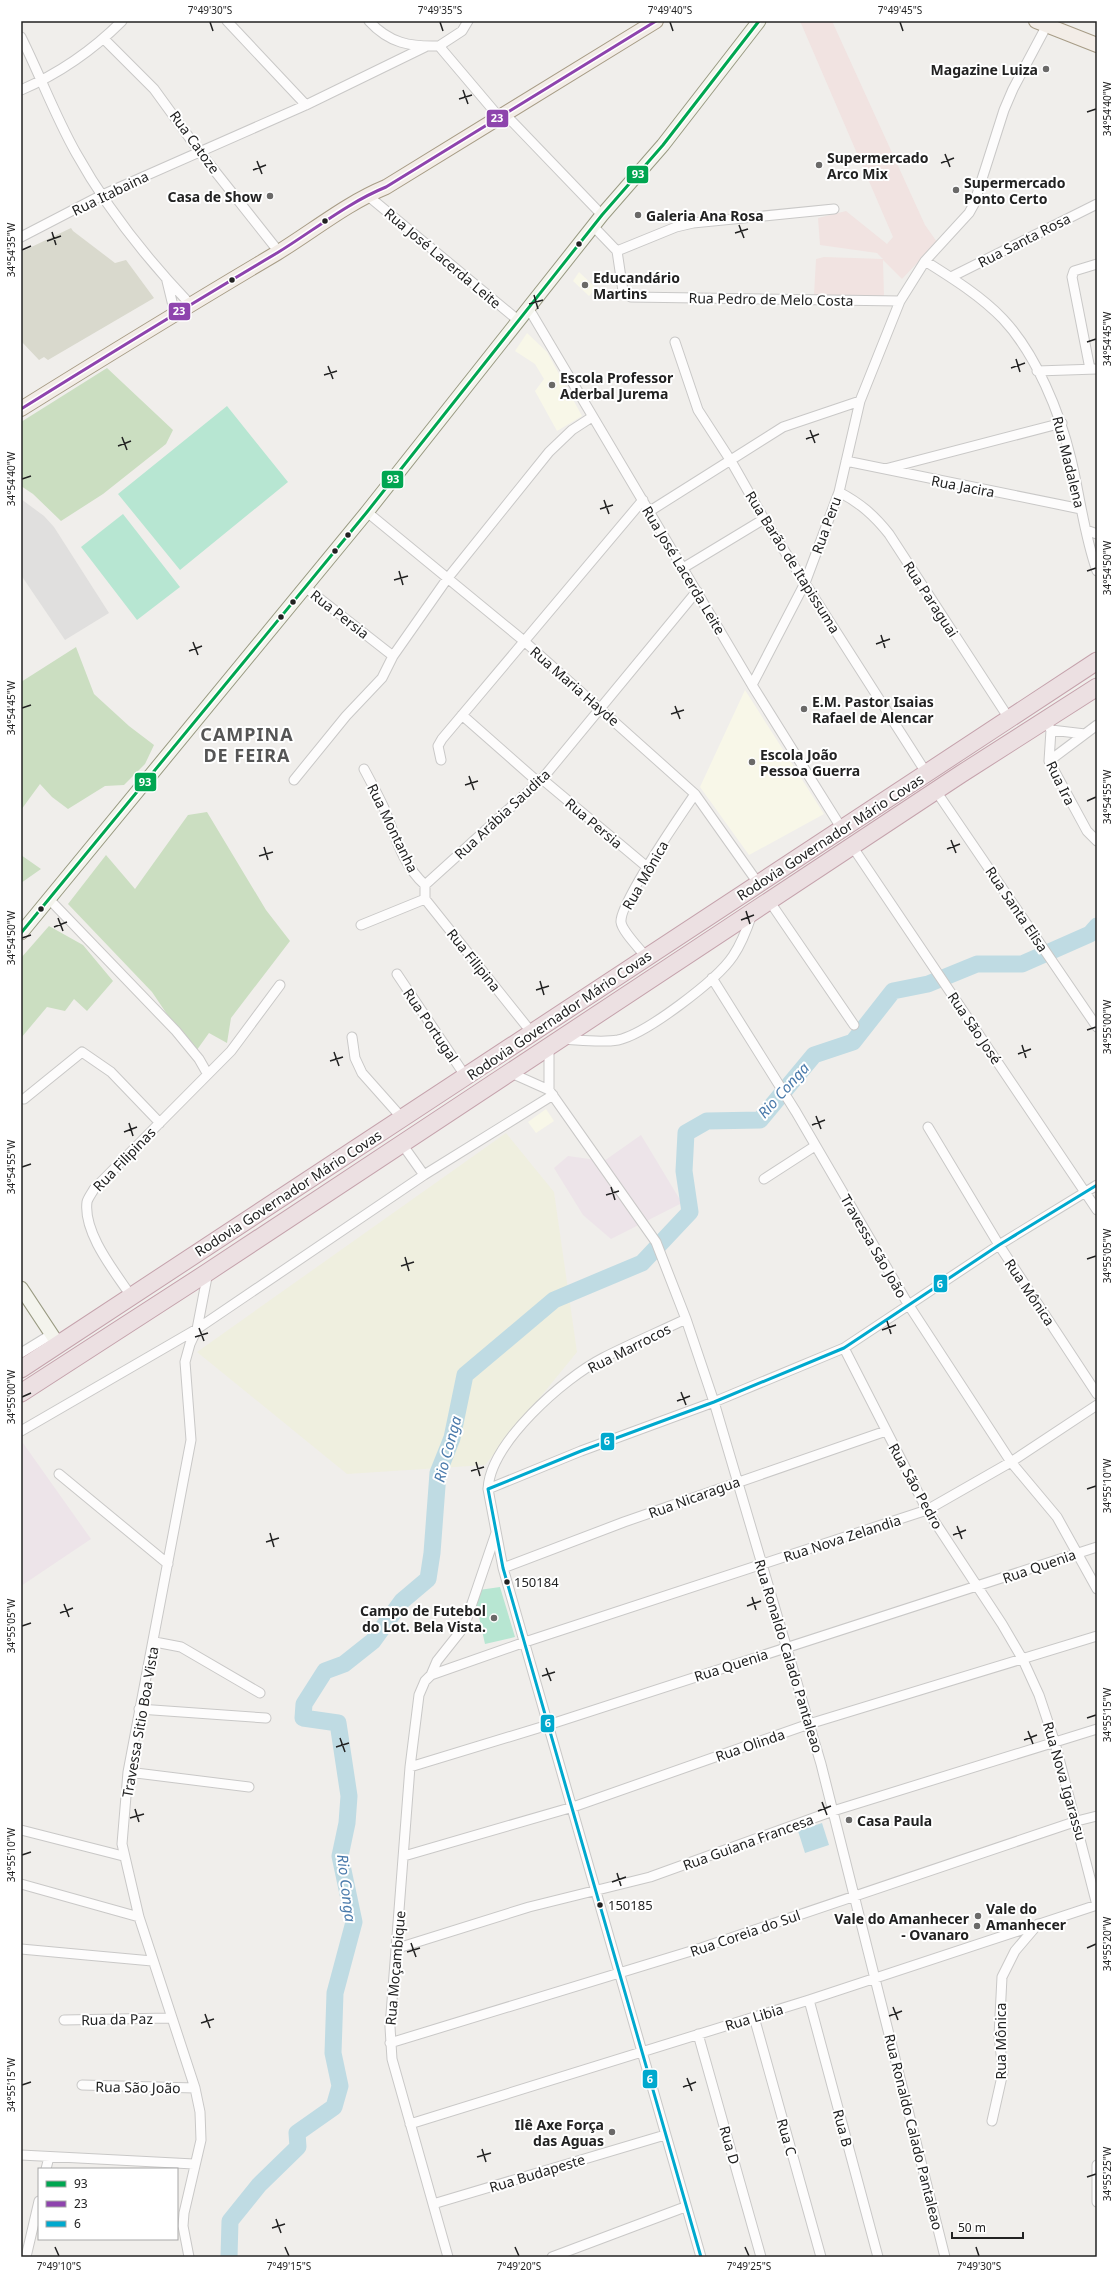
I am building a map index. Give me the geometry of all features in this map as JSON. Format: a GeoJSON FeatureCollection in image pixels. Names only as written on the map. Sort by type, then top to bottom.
{"type":"FeatureCollection","features":[{"type":"Feature","properties":{"kind":"highway","name":"Rodovia Governador Mário Covas"},"geometry":{"type":"LineString","coordinates":[[21,1369],[55,1339],[131,1296],[758,883],[1010,720],[1095,668]]}},
{"type":"Feature","properties":{"kind":"highway","name":"Rodovia Governador Mário Covas"},"geometry":{"type":"LineString","coordinates":[[21,1393],[563,1039],[936,791],[1048,725],[1097,687]]}},
{"type":"Feature","properties":{"kind":"main road"},"geometry":{"type":"LineString","coordinates":[[21,409],[190,304],[279,252],[367,195],[386,187],[638,21]]}},
{"type":"Feature","properties":{"kind":"main road"},"geometry":{"type":"LineString","coordinates":[[499,112],[656,21]]}},
{"type":"Feature","properties":{"kind":"main road"},"geometry":{"type":"LineString","coordinates":[[21,933],[366,512],[594,227],[602,214],[663,145],[759,21]]}},
{"type":"Feature","properties":{"kind":"main road"},"geometry":{"type":"LineString","coordinates":[[1048,22],[1097,37]]}},
{"type":"Feature","properties":{"kind":"main road"},"geometry":{"type":"LineString","coordinates":[[1048,22],[1097,45]]}},
{"type":"Feature","properties":{"kind":"main road"},"geometry":{"type":"LineString","coordinates":[[21,1288],[55,1339]]}},
{"type":"Feature","properties":{"kind":"street"},"geometry":{"type":"LineString","coordinates":[[21,90],[43,80],[104,39],[122,21]]}},
{"type":"Feature","properties":{"kind":"street"},"geometry":{"type":"LineString","coordinates":[[227,21],[306,105]]}},
{"type":"Feature","properties":{"kind":"street"},"geometry":{"type":"LineString","coordinates":[[369,21],[380,34],[389,39],[425,47],[439,46],[462,31],[468,21]]}},
{"type":"Feature","properties":{"kind":"street","name":"Rua Peru"},"geometry":{"type":"LineString","coordinates":[[752,684],[805,583],[838,492],[860,401],[900,301],[926,261],[969,213],[974,204],[1007,103],[1048,22]]}},
{"type":"Feature","properties":{"kind":"street"},"geometry":{"type":"LineString","coordinates":[[21,37],[43,80],[76,152],[102,196],[166,280],[190,304]]}},
{"type":"Feature","properties":{"kind":"street","name":"Rua Catoze"},"geometry":{"type":"LineString","coordinates":[[104,39],[154,89],[199,151],[279,252]]}},
{"type":"Feature","properties":{"kind":"street"},"geometry":{"type":"LineString","coordinates":[[439,46],[499,112],[602,214]]}},
{"type":"Feature","properties":{"kind":"street","name":"Rua Itabaina"},"geometry":{"type":"LineString","coordinates":[[21,237],[102,196],[199,151],[306,105],[425,47]]}},
{"type":"Feature","properties":{"kind":"street","name":"Rua José Lacerda Leite"},"geometry":{"type":"LineString","coordinates":[[367,195],[519,321]]}},
{"type":"Feature","properties":{"kind":"street","name":"Rua Santa Rosa"},"geometry":{"type":"LineString","coordinates":[[950,277],[1097,204]]}},
{"type":"Feature","properties":{"kind":"street"},"geometry":{"type":"LineString","coordinates":[[594,227],[617,251],[676,227],[693,223],[834,209]]}},
{"type":"Feature","properties":{"kind":"street","name":"Rua Pedro de Melo Costa"},"geometry":{"type":"LineString","coordinates":[[617,251],[623,291],[631,297],[900,301]]}},
{"type":"Feature","properties":{"kind":"street","name":"Rua Madalena"},"geometry":{"type":"LineString","coordinates":[[926,261],[950,277],[1003,319],[1016,335],[1037,371],[1062,423],[1081,509],[1097,571]]}},
{"type":"Feature","properties":{"kind":"street"},"geometry":{"type":"LineString","coordinates":[[1037,371],[1093,369],[1072,277],[1074,271],[1097,264]]}},
{"type":"Feature","properties":{"kind":"street"},"geometry":{"type":"LineString","coordinates":[[166,280],[175,314]]}},
{"type":"Feature","properties":{"kind":"street","name":"Rua José Lacerda Leite"},"geometry":{"type":"LineString","coordinates":[[529,309],[752,684],[842,829]]}},
{"type":"Feature","properties":{"kind":"street","name":"Rua Barão de Itapissuma"},"geometry":{"type":"LineString","coordinates":[[675,342],[698,410],[731,461],[764,519],[927,774]]}},
{"type":"Feature","properties":{"kind":"street"},"geometry":{"type":"LineString","coordinates":[[650,511],[784,426],[860,401]]}},
{"type":"Feature","properties":{"kind":"street"},"geometry":{"type":"LineString","coordinates":[[294,780],[346,716],[382,678],[389,668],[393,656],[448,579],[549,452],[572,430],[592,417]]}},
{"type":"Feature","properties":{"kind":"street"},"geometry":{"type":"LineString","coordinates":[[883,469],[1062,423]]}},
{"type":"Feature","properties":{"kind":"street","name":"Rua Jacira"},"geometry":{"type":"LineString","coordinates":[[846,461],[1081,509]]}},
{"type":"Feature","properties":{"kind":"street","name":"Rua Paraguai"},"geometry":{"type":"LineString","coordinates":[[838,492],[862,504],[889,534],[1010,720]]}},
{"type":"Feature","properties":{"kind":"street"},"geometry":{"type":"LineString","coordinates":[[441,760],[438,746],[462,715],[643,500]]}},
{"type":"Feature","properties":{"kind":"street","name":"Rua Maria Hayde"},"geometry":{"type":"LineString","coordinates":[[366,512],[524,641],[695,794],[758,883]]}},
{"type":"Feature","properties":{"kind":"street"},"geometry":{"type":"LineString","coordinates":[[683,568],[764,519]]}},
{"type":"Feature","properties":{"kind":"street"},"geometry":{"type":"LineString","coordinates":[[1086,530],[1097,534]]}},
{"type":"Feature","properties":{"kind":"street","name":"Rua Persia"},"geometry":{"type":"LineString","coordinates":[[305,587],[393,656]]}},
{"type":"Feature","properties":{"kind":"street","name":"Rua Arábia Saudita"},"geometry":{"type":"LineString","coordinates":[[425,885],[540,781],[697,591]]}},
{"type":"Feature","properties":{"kind":"street","name":"Rua Persia"},"geometry":{"type":"LineString","coordinates":[[462,715],[540,781],[646,867]]}},
{"type":"Feature","properties":{"kind":"street"},"geometry":{"type":"LineString","coordinates":[[1048,725],[1085,734]]}},
{"type":"Feature","properties":{"kind":"street","name":"Rua Ira"},"geometry":{"type":"LineString","coordinates":[[1048,725],[1048,761],[1087,831],[1097,841]]}},
{"type":"Feature","properties":{"kind":"street"},"geometry":{"type":"LineString","coordinates":[[1048,761],[1097,725]]}},
{"type":"Feature","properties":{"kind":"street","name":"Rua Montanha"},"geometry":{"type":"LineString","coordinates":[[364,769],[383,807],[404,858],[411,870],[425,885]]}},
{"type":"Feature","properties":{"kind":"street","name":"Rua Santa Elisa"},"geometry":{"type":"LineString","coordinates":[[936,791],[1097,1027]]}},
{"type":"Feature","properties":{"kind":"street","name":"Rua Mônica"},"geometry":{"type":"LineString","coordinates":[[646,956],[623,927],[621,922],[622,917],[646,867],[695,794]]}},
{"type":"Feature","properties":{"kind":"street","name":"Rua São José"},"geometry":{"type":"LineString","coordinates":[[852,846],[1097,1210]]}},
{"type":"Feature","properties":{"kind":"street"},"geometry":{"type":"LineString","coordinates":[[361,925],[425,899],[425,885]]}},
{"type":"Feature","properties":{"kind":"street"},"geometry":{"type":"LineString","coordinates":[[50,899],[176,1031],[199,1059],[207,1073]]}},
{"type":"Feature","properties":{"kind":"street","name":"Rua Filipina"},"geometry":{"type":"LineString","coordinates":[[425,899],[532,1033]]}},
{"type":"Feature","properties":{"kind":"street"},"geometry":{"type":"LineString","coordinates":[[770,902],[854,1025]]}},
{"type":"Feature","properties":{"kind":"street"},"geometry":{"type":"LineString","coordinates":[[563,1039],[606,1041],[620,1040],[631,1035],[683,1002],[712,978],[732,958],[740,946],[753,913]]}},
{"type":"Feature","properties":{"kind":"street","name":"Rua Portugal"},"geometry":{"type":"LineString","coordinates":[[397,974],[466,1076]]}},
{"type":"Feature","properties":{"kind":"street","name":"Travessa São João"},"geometry":{"type":"LineString","coordinates":[[712,978],[796,1112],[908,1304],[1012,1462],[1057,1517],[1078,1552],[1097,1589]]}},
{"type":"Feature","properties":{"kind":"street","name":"Rua Filipinas"},"geometry":{"type":"LineString","coordinates":[[131,1296],[102,1253],[92,1232],[87,1213],[87,1201],[94,1189],[160,1123],[207,1073],[231,1051],[280,984]]}},
{"type":"Feature","properties":{"kind":"street"},"geometry":{"type":"LineString","coordinates":[[352,1037],[355,1058],[362,1073],[402,1118]]}},
{"type":"Feature","properties":{"kind":"street"},"geometry":{"type":"LineString","coordinates":[[549,1048],[551,1093]]}},
{"type":"Feature","properties":{"kind":"street"},"geometry":{"type":"LineString","coordinates":[[24,1099],[82,1052],[86,1052],[111,1072],[160,1123]]}},
{"type":"Feature","properties":{"kind":"street"},"geometry":{"type":"LineString","coordinates":[[511,1073],[551,1093]]}},
{"type":"Feature","properties":{"kind":"street"},"geometry":{"type":"LineString","coordinates":[[21,1431],[197,1329],[424,1175],[551,1093]]}},
{"type":"Feature","properties":{"kind":"street","name":"Rua Ronaldo Calado Pantaleao"},"geometry":{"type":"LineString","coordinates":[[551,1093],[656,1242],[663,1256],[714,1402],[785,1648],[809,1724],[856,1895],[945,2257]]}},
{"type":"Feature","properties":{"kind":"street","name":"Rua Mônica"},"geometry":{"type":"LineString","coordinates":[[928,1127],[999,1245],[1097,1394]]}},
{"type":"Feature","properties":{"kind":"street"},"geometry":{"type":"LineString","coordinates":[[402,1144],[424,1175]]}},
{"type":"Feature","properties":{"kind":"street"},"geometry":{"type":"LineString","coordinates":[[764,1179],[815,1146]]}},
{"type":"Feature","properties":{"kind":"street"},"geometry":{"type":"LineString","coordinates":[[488,1489],[581,1451],[714,1402],[844,1348],[908,1304],[999,1245],[1097,1185]]}},
{"type":"Feature","properties":{"kind":"street","name":"Travessa Sitio Boa Vista"},"geometry":{"type":"LineString","coordinates":[[189,2257],[183,2226],[184,2212],[194,2164],[201,2140],[202,2126],[195,2088],[170,2018],[139,1917],[123,1856],[122,1825],[128,1772],[154,1642],[191,1440],[185,1362],[190,1344],[197,1329],[208,1272]]}},
{"type":"Feature","properties":{"kind":"street","name":"Rua Marrocos"},"geometry":{"type":"LineString","coordinates":[[686,1320],[602,1358],[580,1373],[534,1410],[509,1441],[491,1468],[488,1489],[503,1568],[548,1726],[573,1806],[618,1973],[642,2052],[685,2207],[701,2257]]}},
{"type":"Feature","properties":{"kind":"street"},"geometry":{"type":"LineString","coordinates":[[21,1354],[55,1339]]}},
{"type":"Feature","properties":{"kind":"street","name":"Rua São Pedro"},"geometry":{"type":"LineString","coordinates":[[844,1348],[927,1510],[978,1587],[1023,1660]]}},
{"type":"Feature","properties":{"kind":"street","name":"Rua Nova Zelandia"},"geometry":{"type":"LineString","coordinates":[[431,1676],[525,1642],[761,1566],[927,1510],[1012,1462],[1097,1405]]}},
{"type":"Feature","properties":{"kind":"street","name":"Rua Nicaragua"},"geometry":{"type":"LineString","coordinates":[[503,1568],[737,1482],[886,1431]]}},
{"type":"Feature","properties":{"kind":"street"},"geometry":{"type":"LineString","coordinates":[[59,1474],[168,1564]]}},
{"type":"Feature","properties":{"kind":"street","name":"Rua Moçambique"},"geometry":{"type":"LineString","coordinates":[[448,2257],[392,2059],[390,2042],[410,1767],[419,1694],[425,1681],[431,1676],[437,1661],[460,1632],[467,1618],[496,1534]]}},
{"type":"Feature","properties":{"kind":"street","name":"Rua Quenia"},"geometry":{"type":"LineString","coordinates":[[410,1767],[548,1726],[1097,1547]]}},
{"type":"Feature","properties":{"kind":"street","name":"Rua Olinda"},"geometry":{"type":"LineString","coordinates":[[404,1856],[573,1806],[809,1724],[1023,1660],[1097,1636]]}},
{"type":"Feature","properties":{"kind":"street"},"geometry":{"type":"LineString","coordinates":[[154,1642],[181,1648],[260,1693]]}},
{"type":"Feature","properties":{"kind":"street","name":"Rua Nova Igarassu"},"geometry":{"type":"LineString","coordinates":[[1023,1660],[1040,1695],[1055,1743],[1077,1821],[1097,1905]]}},
{"type":"Feature","properties":{"kind":"street"},"geometry":{"type":"LineString","coordinates":[[140,1709],[266,1718]]}},
{"type":"Feature","properties":{"kind":"street","name":"Rua Guiana Francesa"},"geometry":{"type":"LineString","coordinates":[[398,1948],[529,1907],[596,1889],[650,1878],[833,1811],[1097,1729]]}},
{"type":"Feature","properties":{"kind":"street"},"geometry":{"type":"LineString","coordinates":[[128,1772],[249,1787]]}},
{"type":"Feature","properties":{"kind":"street","name":"Rua Coreia do Sul"},"geometry":{"type":"LineString","coordinates":[[390,2042],[701,1948],[1077,1821],[1097,1816]]}},
{"type":"Feature","properties":{"kind":"street"},"geometry":{"type":"LineString","coordinates":[[21,1830],[123,1856]]}},
{"type":"Feature","properties":{"kind":"street"},"geometry":{"type":"LineString","coordinates":[[21,1884],[139,1917]]}},
{"type":"Feature","properties":{"kind":"street","name":"Rua Libia"},"geometry":{"type":"LineString","coordinates":[[410,2124],[808,2000],[1097,1905]]}},
{"type":"Feature","properties":{"kind":"street","name":"Rua Mônica"},"geometry":{"type":"LineString","coordinates":[[992,2121],[1003,2072],[999,2036],[1002,1977],[1015,1951],[1038,1924]]}},
{"type":"Feature","properties":{"kind":"street"},"geometry":{"type":"LineString","coordinates":[[21,1949],[152,1961]]}},
{"type":"Feature","properties":{"kind":"street","name":"Rua B"},"geometry":{"type":"LineString","coordinates":[[808,2000],[878,2257]]}},
{"type":"Feature","properties":{"kind":"street","name":"Rua C"},"geometry":{"type":"LineString","coordinates":[[754,2017],[821,2257]]}},
{"type":"Feature","properties":{"kind":"street","name":"Rua da Paz"},"geometry":{"type":"LineString","coordinates":[[64,2020],[170,2018]]}},
{"type":"Feature","properties":{"kind":"street","name":"Rua D"},"geometry":{"type":"LineString","coordinates":[[698,2034],[761,2257]]}},
{"type":"Feature","properties":{"kind":"street","name":"Rua São João"},"geometry":{"type":"LineString","coordinates":[[82,2086],[195,2088]]}},
{"type":"Feature","properties":{"kind":"street","name":"Rua Budapeste"},"geometry":{"type":"LineString","coordinates":[[433,2204],[665,2135]]}},
{"type":"Feature","properties":{"kind":"street"},"geometry":{"type":"LineString","coordinates":[[21,2155],[194,2164]]}},
{"type":"Feature","properties":{"kind":"street"},"geometry":{"type":"LineString","coordinates":[[46,2168],[49,2157]]}},
{"type":"Feature","properties":{"kind":"street"},"geometry":{"type":"LineString","coordinates":[[1097,2166],[1097,2202]]}},
{"type":"Feature","properties":{"kind":"street"},"geometry":{"type":"LineString","coordinates":[[26,2257],[38,2205]]}},
{"type":"Feature","properties":{"kind":"street"},"geometry":{"type":"LineString","coordinates":[[552,2257],[685,2207]]}},
{"type":"Feature","properties":{"kind":"shaded area"},"geometry":{"type":"Polygon","coordinates":[[[800,21],[832,21],[925,225],[937,242],[902,279],[883,260],[884,296],[814,295],[816,259],[824,257],[883,259],[877,253],[820,245],[818,218],[846,211],[887,244],[893,237],[800,21]]]}},
{"type":"Feature","properties":{"kind":"shaded area"},"geometry":{"type":"Polygon","coordinates":[[[71,228],[115,263],[126,260],[154,298],[48,360],[44,357],[39,360],[21,341],[21,252],[71,228]]]}},
{"type":"Feature","properties":{"kind":"shaded area","name":"Educandário Martins"},"geometry":{"type":"Polygon","coordinates":[[[579,272],[596,288],[589,296],[573,281],[579,272]]]}},
{"type":"Feature","properties":{"kind":"shaded area","name":"Escola Professor Aderbal Jurema"},"geometry":{"type":"Polygon","coordinates":[[[527,333],[547,352],[582,416],[557,431],[535,391],[544,379],[535,364],[515,351],[527,333]]]}},
{"type":"Feature","properties":{"kind":"shaded area"},"geometry":{"type":"Polygon","coordinates":[[[21,499],[44,516],[54,527],[109,613],[65,640],[21,575],[21,499]]]}},
{"type":"Feature","properties":{"kind":"shaded area","name":"Escola João Pessoa Guerra"},"geometry":{"type":"Polygon","coordinates":[[[745,690],[824,814],[749,855],[700,787],[745,690]]]}},
{"type":"Feature","properties":{"kind":"shaded area"},"geometry":{"type":"Polygon","coordinates":[[[546,1109],[554,1121],[536,1133],[528,1122],[546,1109]]]}},
{"type":"Feature","properties":{"kind":"shaded area"},"geometry":{"type":"Polygon","coordinates":[[[641,1135],[682,1203],[611,1239],[583,1215],[554,1168],[568,1156],[604,1161],[641,1135]]]}},
{"type":"Feature","properties":{"kind":"shaded area"},"geometry":{"type":"Polygon","coordinates":[[[23,1443],[91,1539],[21,1586],[21,1445],[23,1443]]]}},
{"type":"Feature","properties":{"kind":"green space"},"geometry":{"type":"Polygon","coordinates":[[[107,368],[173,430],[166,444],[103,494],[61,521],[33,494],[21,486],[21,422],[107,368]]]}},
{"type":"Feature","properties":{"kind":"green space"},"geometry":{"type":"Polygon","coordinates":[[[227,406],[288,482],[180,570],[118,494],[227,406]]]}},
{"type":"Feature","properties":{"kind":"green space"},"geometry":{"type":"Polygon","coordinates":[[[123,514],[180,587],[137,620],[81,547],[123,514]]]}},
{"type":"Feature","properties":{"kind":"green space"},"geometry":{"type":"Polygon","coordinates":[[[76,647],[94,694],[129,726],[154,745],[145,764],[124,785],[105,786],[68,809],[52,797],[40,784],[21,810],[21,682],[76,647]]]}},
{"type":"Feature","properties":{"kind":"green space"},"geometry":{"type":"Polygon","coordinates":[[[207,812],[266,910],[290,941],[231,1018],[227,1043],[209,1033],[194,1054],[152,992],[68,904],[106,855],[135,889],[188,815],[207,812]]]}},
{"type":"Feature","properties":{"kind":"green space"},"geometry":{"type":"Polygon","coordinates":[[[21,855],[41,869],[21,883],[21,855]]]}},
{"type":"Feature","properties":{"kind":"green space"},"geometry":{"type":"Polygon","coordinates":[[[49,926],[83,945],[113,981],[87,1011],[74,999],[65,1011],[47,1007],[21,1038],[21,958],[49,926]]]}},
{"type":"Feature","properties":{"kind":"green space"},"geometry":{"type":"Polygon","coordinates":[[[506,1133],[554,1192],[577,1352],[485,1465],[347,1474],[197,1352],[506,1133]]]}},
{"type":"Feature","properties":{"kind":"green space","name":"Campo de Futebol do Lot. Bela Vista."},"geometry":{"type":"Polygon","coordinates":[[[500,1587],[515,1637],[485,1644],[475,1599],[479,1590],[500,1587]]]}},
{"type":"Feature","properties":{"kind":"water"},"geometry":{"type":"Polygon","coordinates":[[[822,1823],[829,1845],[805,1853],[798,1831],[822,1823]]]}},
{"type":"Feature","properties":{"kind":"waterway","name":"Rio Conga"},"geometry":{"type":"LineString","coordinates":[[229,2257],[230,2221],[259,2185],[298,2147],[297,2133],[334,2107],[340,2086],[333,2053],[335,1993],[354,1922],[340,1856],[347,1823],[349,1796],[338,1723],[303,1718],[304,1704],[325,1671],[344,1664],[373,1641],[402,1601],[428,1579],[432,1553],[438,1473],[452,1438],[465,1375],[554,1300],[642,1263],[690,1212],[684,1171],[686,1133],[707,1121],[760,1120],[814,1055],[853,1042],[893,991],[928,984],[977,964],[1022,964],[1090,934],[1097,926]]}},
{"type":"Feature","properties":{"kind":"transit line","name":"23"},"geometry":{"type":"LineString","coordinates":[[21,409],[277,253],[344,209],[386,187],[656,21]]}},
{"type":"Feature","properties":{"kind":"transit line","name":"93"},"geometry":{"type":"LineString","coordinates":[[21,933],[367,512],[602,215],[663,145],[759,21]]}},
{"type":"Feature","properties":{"kind":"transit line","name":"6"},"geometry":{"type":"LineString","coordinates":[[701,2257],[503,1568],[488,1489],[581,1451],[714,1402],[844,1348],[999,1245],[1097,1185]]}},
{"type":"Feature","properties":{"kind":"place","name":"Magazine Luiza"},"geometry":{"type":"Point","coordinates":[1046,69]}},
{"type":"Feature","properties":{"kind":"place","name":"Supermercado Arco Mix"},"geometry":{"type":"Point","coordinates":[819,165]}},
{"type":"Feature","properties":{"kind":"place","name":"Supermercado Ponto Certo"},"geometry":{"type":"Point","coordinates":[956,190]}},
{"type":"Feature","properties":{"kind":"place","name":"Casa de Show"},"geometry":{"type":"Point","coordinates":[270,196]}},
{"type":"Feature","properties":{"kind":"place","name":"Galeria Ana Rosa"},"geometry":{"type":"Point","coordinates":[638,215]}},
{"type":"Feature","properties":{"kind":"place","name":"Educandário Martins"},"geometry":{"type":"Point","coordinates":[585,285]}},
{"type":"Feature","properties":{"kind":"place","name":"Escola Professor Aderbal Jurema"},"geometry":{"type":"Point","coordinates":[552,385]}},
{"type":"Feature","properties":{"kind":"place","name":"E.M. Pastor Isaias Rafael de Alencar"},"geometry":{"type":"Point","coordinates":[804,709]}},
{"type":"Feature","properties":{"kind":"place","name":"Escola João Pessoa Guerra"},"geometry":{"type":"Point","coordinates":[752,762]}},
{"type":"Feature","properties":{"kind":"place","name":"150184"},"geometry":{"type":"Point","coordinates":[507,1582]}},
{"type":"Feature","properties":{"kind":"place","name":"Campo de Futebol do Lot. Bela Vista."},"geometry":{"type":"Point","coordinates":[494,1618]}},
{"type":"Feature","properties":{"kind":"place","name":"Casa Paula"},"geometry":{"type":"Point","coordinates":[849,1820]}},
{"type":"Feature","properties":{"kind":"place","name":"150185"},"geometry":{"type":"Point","coordinates":[600,1905]}},
{"type":"Feature","properties":{"kind":"place","name":"Vale do Amanhecer"},"geometry":{"type":"Point","coordinates":[978,1916]}},
{"type":"Feature","properties":{"kind":"place","name":"Vale do Amanhecer - Ovanaro"},"geometry":{"type":"Point","coordinates":[977,1926]}},
{"type":"Feature","properties":{"kind":"place","name":"Ilê Axe Força das Aguas"},"geometry":{"type":"Point","coordinates":[612,2132]}},
{"type":"Feature","properties":{"kind":"district","name":"CAMPINA DE FEIRA"},"geometry":{"type":"Point","coordinates":[247,744]}}]}
